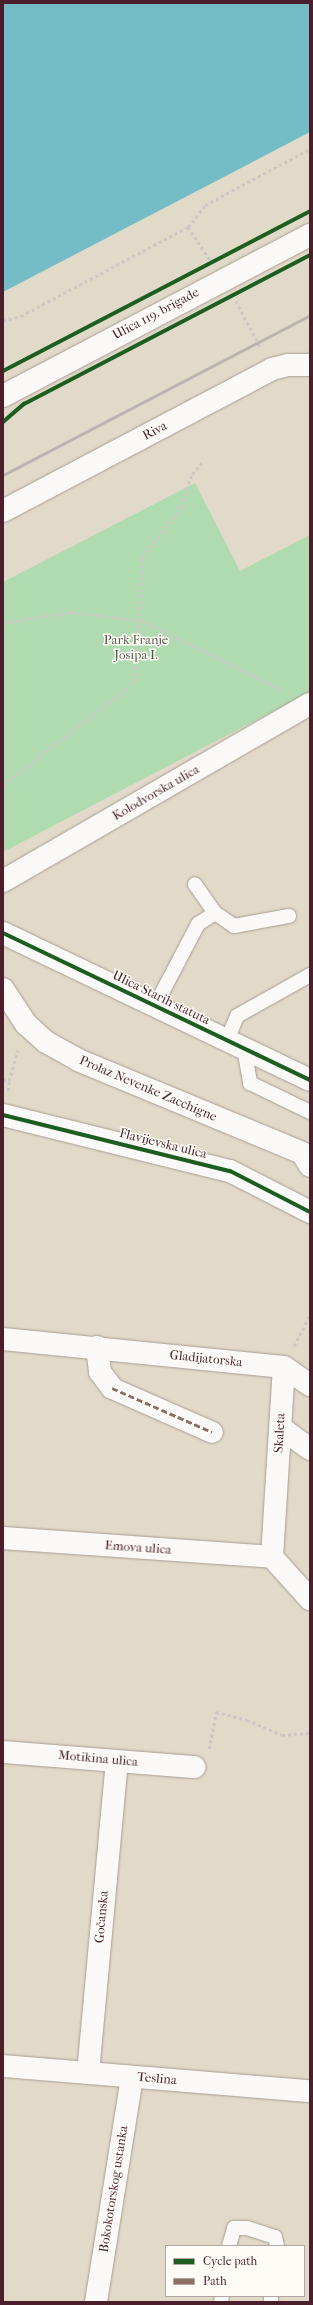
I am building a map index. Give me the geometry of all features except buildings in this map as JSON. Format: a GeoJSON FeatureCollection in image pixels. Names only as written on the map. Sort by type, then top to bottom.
{"type":"FeatureCollection","features":[{"type":"Feature","properties":{"kind":"street","name":"Ulica 119. brigade"},"geometry":{"type":"LineString","coordinates":[[3,396],[216,271],[310,235]]}},
{"type":"Feature","properties":{"kind":"street","name":"Riva"},"geometry":{"type":"LineString","coordinates":[[3,511],[272,369],[288,365],[310,365]]}},
{"type":"Feature","properties":{"kind":"street","name":"Kolodvorska ulica"},"geometry":{"type":"LineString","coordinates":[[3,881],[310,704]]}},
{"type":"Feature","properties":{"kind":"street","name":"Ulica Starih statuta"},"geometry":{"type":"LineString","coordinates":[[3,933],[235,1044],[307,1076]]}},
{"type":"Feature","properties":{"kind":"street","name":"Prolaz Nevenke Zacchigne"},"geometry":{"type":"LineString","coordinates":[[3,989],[26,1024],[46,1042],[78,1060],[302,1153],[310,1166]]}},
{"type":"Feature","properties":{"kind":"street","name":"Flavijevska ulica"},"geometry":{"type":"LineString","coordinates":[[5,1115],[230,1171],[310,1212]]}},
{"type":"Feature","properties":{"kind":"street","name":"Gladijatorska"},"geometry":{"type":"LineString","coordinates":[[3,1339],[97,1347],[284,1367],[310,1385]]}},
{"type":"Feature","properties":{"kind":"street"},"geometry":{"type":"LineString","coordinates":[[97,1347],[100,1372],[112,1388],[212,1432]]}},
{"type":"Feature","properties":{"kind":"street","name":"Skaleta"},"geometry":{"type":"LineString","coordinates":[[272,1557],[284,1367]]}},
{"type":"Feature","properties":{"kind":"street"},"geometry":{"type":"LineString","coordinates":[[281,1428],[310,1450]]}},
{"type":"Feature","properties":{"kind":"street","name":"Emova ulica"},"geometry":{"type":"LineString","coordinates":[[3,1538],[272,1557]]}},
{"type":"Feature","properties":{"kind":"street"},"geometry":{"type":"LineString","coordinates":[[272,1557],[310,1599]]}},
{"type":"Feature","properties":{"kind":"street","name":"Motikina ulica"},"geometry":{"type":"LineString","coordinates":[[3,1752],[194,1767]]}},
{"type":"Feature","properties":{"kind":"street","name":"Gočanska"},"geometry":{"type":"LineString","coordinates":[[88,2073],[117,1761]]}},
{"type":"Feature","properties":{"kind":"street","name":"Teslina"},"geometry":{"type":"LineString","coordinates":[[3,2066],[310,2091]]}},
{"type":"Feature","properties":{"kind":"street","name":"Bokokotorskog ustanka"},"geometry":{"type":"LineString","coordinates":[[96,2302],[132,2076]]}},
{"type":"Feature","properties":{"kind":"lane"},"geometry":{"type":"LineString","coordinates":[[195,884],[215,912],[234,926],[289,916]]}},
{"type":"Feature","properties":{"kind":"lane"},"geometry":{"type":"LineString","coordinates":[[155,1006],[198,924],[215,912]]}},
{"type":"Feature","properties":{"kind":"lane"},"geometry":{"type":"LineString","coordinates":[[310,975],[237,1016],[235,1044],[250,1083],[310,1112]]}},
{"type":"Feature","properties":{"kind":"lane"},"geometry":{"type":"LineString","coordinates":[[229,2245],[234,2228],[247,2228],[275,2237],[277,2245]]}},
{"type":"Feature","properties":{"kind":"path"},"geometry":{"type":"LineString","coordinates":[[3,320],[21,316],[188,227],[205,205],[310,149]]}},
{"type":"Feature","properties":{"kind":"path"},"geometry":{"type":"LineString","coordinates":[[188,227],[232,295],[272,369]]}},
{"type":"Feature","properties":{"kind":"path"},"geometry":{"type":"LineString","coordinates":[[216,271],[218,259]]}},
{"type":"Feature","properties":{"kind":"path"},"geometry":{"type":"LineString","coordinates":[[204,266],[216,271]]}},
{"type":"Feature","properties":{"kind":"path"},"geometry":{"type":"LineString","coordinates":[[3,785],[135,682],[142,557],[182,507],[192,474],[204,460]]}},
{"type":"Feature","properties":{"kind":"path"},"geometry":{"type":"LineString","coordinates":[[3,623],[71,612],[139,620],[289,693]]}},
{"type":"Feature","properties":{"kind":"path"},"geometry":{"type":"LineString","coordinates":[[5,1115],[9,1081],[26,1024]]}},
{"type":"Feature","properties":{"kind":"path"},"geometry":{"type":"LineString","coordinates":[[3,1080],[9,1081]]}},
{"type":"Feature","properties":{"kind":"path"},"geometry":{"type":"LineString","coordinates":[[284,1367],[310,1314]]}},
{"type":"Feature","properties":{"kind":"path"},"geometry":{"type":"LineString","coordinates":[[194,1767],[208,1756],[216,1712],[247,1720],[282,1736],[310,1733]]}},
{"type":"Feature","properties":{"kind":"green space","name":"Park Franje Josipa I."},"geometry":{"type":"Polygon","coordinates":[[[195,483],[240,571],[310,535],[310,692],[3,852],[3,582],[195,483]]]}},
{"type":"Feature","properties":{"kind":"water"},"geometry":{"type":"Polygon","coordinates":[[[3,3],[310,3],[310,132],[3,292],[3,3]]]}},
{"type":"Feature","properties":{"kind":"railway"},"geometry":{"type":"LineString","coordinates":[[3,475],[310,315]]}},
{"type":"Feature","properties":{"kind":"marked path"},"geometry":{"type":"LineString","coordinates":[[112,1388],[212,1432]]}},
{"type":"Feature","properties":{"kind":"cycle path"},"geometry":{"type":"LineString","coordinates":[[3,371],[310,211]]}},
{"type":"Feature","properties":{"kind":"cycle path"},"geometry":{"type":"LineString","coordinates":[[3,422],[24,404],[310,255]]}},
{"type":"Feature","properties":{"kind":"cycle path"},"geometry":{"type":"LineString","coordinates":[[3,933],[310,1080]]}},
{"type":"Feature","properties":{"kind":"cycle path"},"geometry":{"type":"LineString","coordinates":[[3,1115],[230,1171],[310,1212]]}}]}
